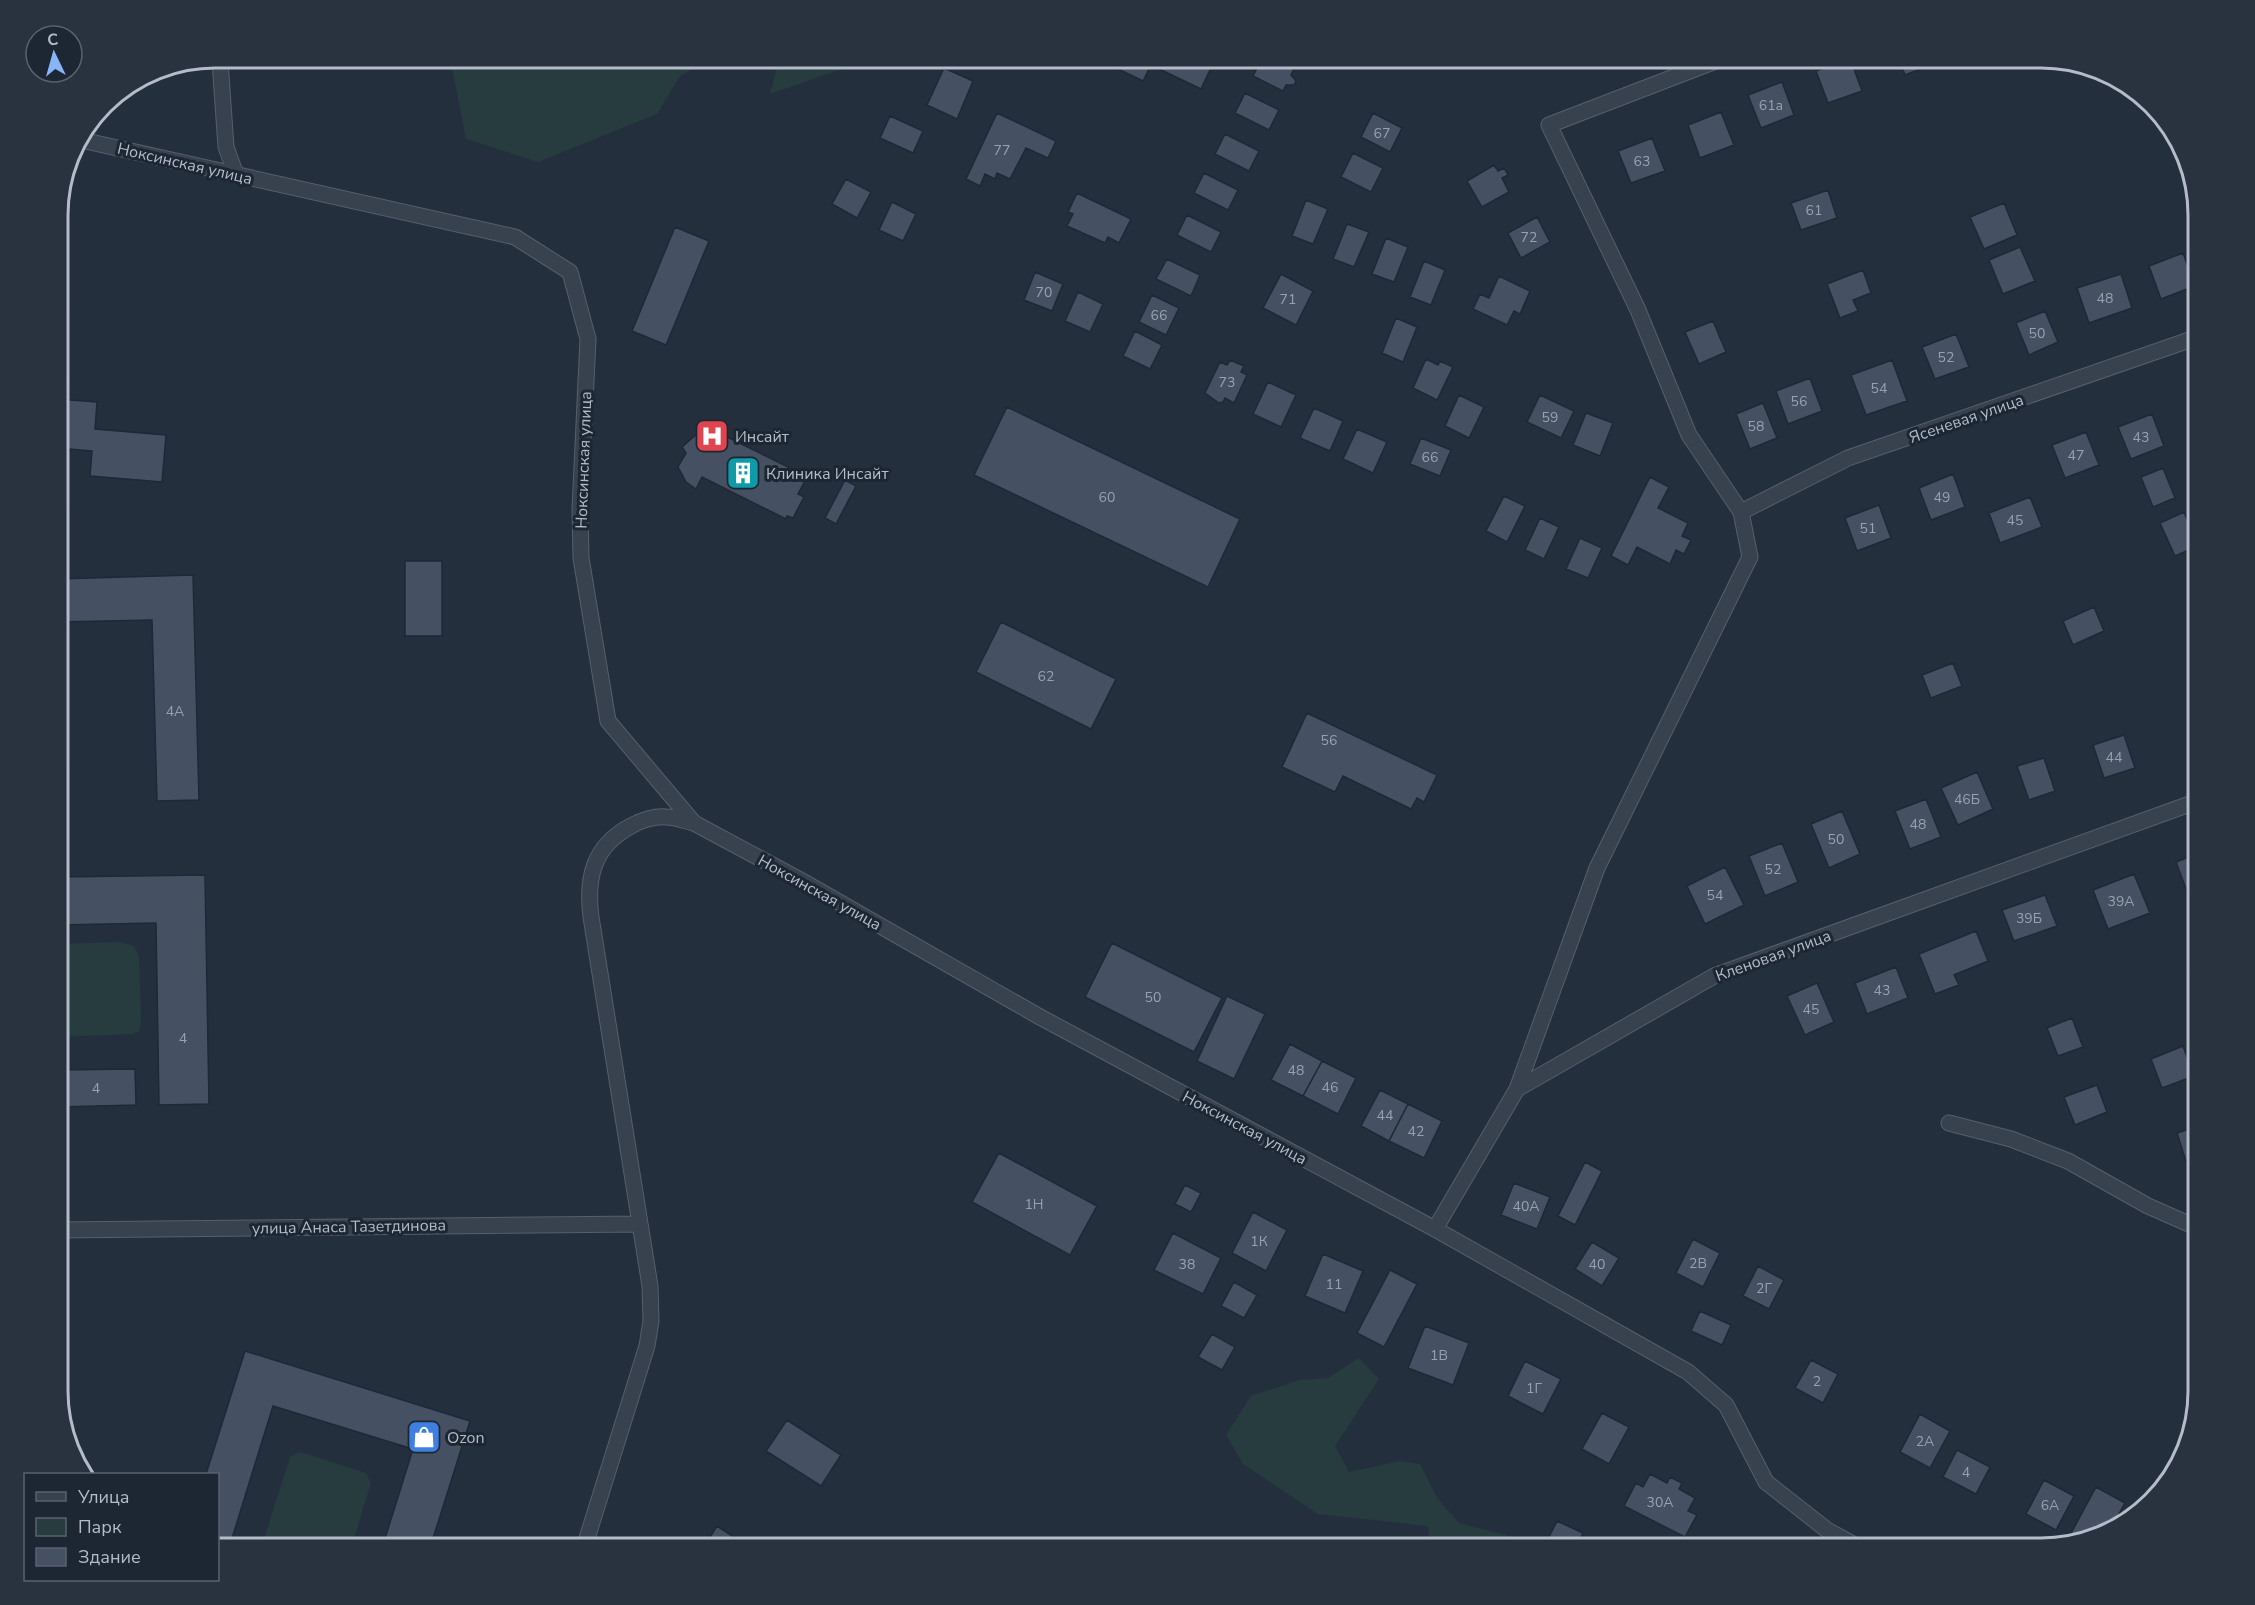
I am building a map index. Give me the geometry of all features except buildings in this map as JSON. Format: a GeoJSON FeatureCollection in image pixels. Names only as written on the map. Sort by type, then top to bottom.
{"type":"FeatureCollection","features":[{"type":"Feature","properties":{"kind":"street"},"geometry":{"type":"LineString","coordinates":[[220,68],[226,147],[236,175]]}},
{"type":"Feature","properties":{"kind":"street"},"geometry":{"type":"LineString","coordinates":[[1435,1229],[1516,1089],[1598,868],[1750,557],[1741,513],[1689,435],[1638,310],[1549,125],[1697,68]]}},
{"type":"Feature","properties":{"kind":"street","name":"Ноксинская улица"},"geometry":{"type":"LineString","coordinates":[[87,141],[515,237],[570,272],[588,339],[580,509],[581,558],[608,721],[694,823],[802,881],[1040,1017],[1435,1229],[1688,1372],[1726,1406],[1766,1482],[1827,1530],[1842,1538]]}},
{"type":"Feature","properties":{"kind":"street","name":"Ясеневая улица"},"geometry":{"type":"LineString","coordinates":[[1741,513],[1848,458],[2188,340]]}},
{"type":"Feature","properties":{"kind":"street","name":"Кленовая улица"},"geometry":{"type":"LineString","coordinates":[[1516,1089],[1713,976],[2188,805]]}},
{"type":"Feature","properties":{"kind":"street"},"geometry":{"type":"LineString","coordinates":[[587,1538],[649,1334],[651,1298],[591,917],[590,883],[595,863],[604,846],[618,832],[640,820],[665,816],[694,823]]}},
{"type":"Feature","properties":{"kind":"street"},"geometry":{"type":"LineString","coordinates":[[1949,1123],[2011,1139],[2068,1161],[2148,1206],[2188,1224]]}},
{"type":"Feature","properties":{"kind":"street","name":"улица Анаса Тазетдинова"},"geometry":{"type":"LineString","coordinates":[[68,1230],[640,1224]]}},
{"type":"Feature","properties":{"kind":"green space"},"geometry":{"type":"Polygon","coordinates":[[[452,68],[693,68],[680,76],[657,114],[538,162],[466,139],[452,68]]]}},
{"type":"Feature","properties":{"kind":"green space"},"geometry":{"type":"Polygon","coordinates":[[[777,68],[844,68],[770,94],[777,68]]]}},
{"type":"Feature","properties":{"kind":"green space"},"geometry":{"type":"Polygon","coordinates":[[[120,942],[134,946],[139,956],[141,1022],[139,1031],[131,1034],[68,1037],[68,944],[120,942]]]}},
{"type":"Feature","properties":{"kind":"green space"},"geometry":{"type":"Polygon","coordinates":[[[1359,1358],[1379,1379],[1335,1446],[1349,1472],[1400,1461],[1420,1464],[1437,1498],[1459,1523],[1517,1538],[1429,1538],[1428,1526],[1318,1514],[1243,1464],[1226,1435],[1251,1396],[1300,1380],[1328,1378],[1359,1358]]]}},
{"type":"Feature","properties":{"kind":"green space"},"geometry":{"type":"Polygon","coordinates":[[[300,1452],[366,1473],[371,1483],[354,1538],[264,1538],[290,1457],[300,1452]]]}},
{"type":"Feature","properties":{"kind":"place","name":"Инсайт"},"geometry":{"type":"Point","coordinates":[712,436]}},
{"type":"Feature","properties":{"kind":"place","name":"Клиника Инсайт"},"geometry":{"type":"Point","coordinates":[743,473]}},
{"type":"Feature","properties":{"kind":"place","name":"Ozon"},"geometry":{"type":"Point","coordinates":[424,1437]}}]}
